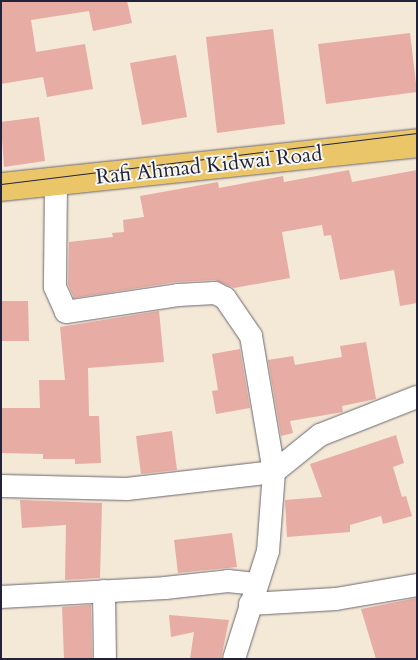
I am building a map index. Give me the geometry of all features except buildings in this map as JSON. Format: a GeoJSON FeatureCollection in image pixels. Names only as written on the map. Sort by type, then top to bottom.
{"type":"FeatureCollection","features":[{"type":"Feature","properties":{"kind":"main road","name":"Rafi Ahmad Kidwai Road"},"geometry":{"type":"LineString","coordinates":[[1,187],[56,183],[417,143]]}},
{"type":"Feature","properties":{"kind":"street"},"geometry":{"type":"LineString","coordinates":[[56,183],[55,287],[66,312],[178,295],[215,293],[225,298],[251,336],[274,472],[268,551],[234,659]]}},
{"type":"Feature","properties":{"kind":"street"},"geometry":{"type":"LineString","coordinates":[[1,486],[127,490],[274,472],[320,435],[417,397]]}},
{"type":"Feature","properties":{"kind":"street"},"geometry":{"type":"LineString","coordinates":[[1,597],[228,581],[253,594],[336,599],[417,585]]}},
{"type":"Feature","properties":{"kind":"street"},"geometry":{"type":"LineString","coordinates":[[104,591],[105,659]]}},
{"type":"Feature","properties":{"kind":"tram line"},"geometry":{"type":"LineString","coordinates":[[1,184],[417,133]]}}]}
